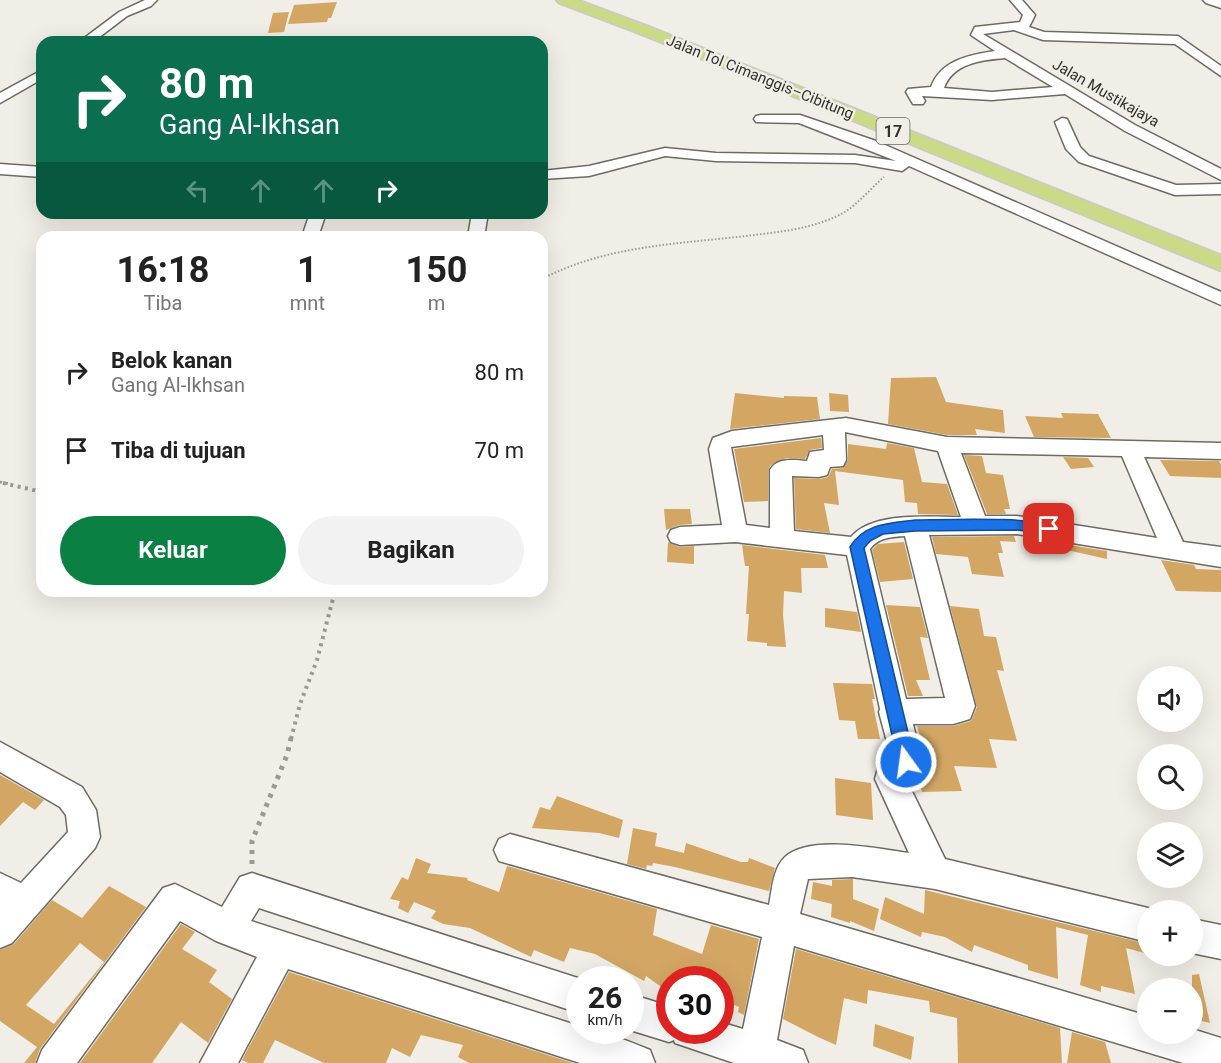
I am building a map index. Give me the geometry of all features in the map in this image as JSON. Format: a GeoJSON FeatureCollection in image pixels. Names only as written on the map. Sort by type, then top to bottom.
{"type":"FeatureCollection","features":[{"type":"Feature","properties":{"kind":"highway","name":"Jalan Tol Cimanggis–Cibitung"},"geometry":{"type":"LineString","coordinates":[[564,0],[644,30],[1221,264]]}},
{"type":"Feature","properties":{"kind":"highway","name":"Jalan Tol Cimanggis–Cibitung"},"geometry":{"type":"LineString","coordinates":[[595,0],[661,23],[1221,246]]}},
{"type":"Feature","properties":{"kind":"main road"},"geometry":{"type":"LineString","coordinates":[[1211,0],[1221,3]]}},
{"type":"Feature","properties":{"kind":"street"},"geometry":{"type":"LineString","coordinates":[[93,36],[123,14],[151,0]]}},
{"type":"Feature","properties":{"kind":"street"},"geometry":{"type":"LineString","coordinates":[[1016,0],[1029,15],[1027,22],[1018,27]]}},
{"type":"Feature","properties":{"kind":"street"},"geometry":{"type":"LineString","coordinates":[[1018,27],[1032,33],[1050,36],[1178,40],[1221,72]]}},
{"type":"Feature","properties":{"kind":"street","name":"Jalan Mustikajaya"},"geometry":{"type":"LineString","coordinates":[[1018,27],[980,30],[977,35],[1130,128],[1221,175]]}},
{"type":"Feature","properties":{"kind":"street"},"geometry":{"type":"LineString","coordinates":[[936,91],[938,83],[955,66],[973,57],[1005,54]]}},
{"type":"Feature","properties":{"kind":"street"},"geometry":{"type":"LineString","coordinates":[[0,99],[36,78]]}},
{"type":"Feature","properties":{"kind":"street"},"geometry":{"type":"LineString","coordinates":[[918,101],[913,92],[936,91],[992,96],[1065,90]]}},
{"type":"Feature","properties":{"kind":"street"},"geometry":{"type":"LineString","coordinates":[[760,119],[794,117],[807,121],[1221,299]]}},
{"type":"Feature","properties":{"kind":"street"},"geometry":{"type":"LineString","coordinates":[[1062,122],[1073,149],[1084,159],[1175,190],[1221,189]]}},
{"type":"Feature","properties":{"kind":"street"},"geometry":{"type":"LineString","coordinates":[[548,174],[589,171],[665,152],[716,157],[855,159],[911,165]]}},
{"type":"Feature","properties":{"kind":"street"},"geometry":{"type":"LineString","coordinates":[[0,169],[36,171]]}},
{"type":"Feature","properties":{"kind":"street"},"geometry":{"type":"LineString","coordinates":[[782,538],[781,470],[784,468],[819,469],[818,458],[835,460],[834,426]]}},
{"type":"Feature","properties":{"kind":"street"},"geometry":{"type":"LineString","coordinates":[[735,533],[720,448],[721,443],[732,438],[834,426],[862,427],[947,445],[1221,451]]}},
{"type":"Feature","properties":{"kind":"street"},"geometry":{"type":"LineString","coordinates":[[947,445],[976,525]]}},
{"type":"Feature","properties":{"kind":"street"},"geometry":{"type":"LineString","coordinates":[[1130,450],[1175,551]]}},
{"type":"Feature","properties":{"kind":"street"},"geometry":{"type":"LineString","coordinates":[[857,547],[866,537],[881,529],[915,525],[1028,525],[1175,551],[1221,556]]}},
{"type":"Feature","properties":{"kind":"street"},"geometry":{"type":"LineString","coordinates":[[893,712],[953,711],[960,710],[961,706],[915,525]]}},
{"type":"Feature","properties":{"kind":"street"},"geometry":{"type":"LineString","coordinates":[[680,536],[735,533],[857,547]]}},
{"type":"Feature","properties":{"kind":"street"},"geometry":{"type":"LineString","coordinates":[[857,547],[906,762],[906,765],[891,771],[890,779],[935,873]]}},
{"type":"Feature","properties":{"kind":"street"},"geometry":{"type":"LineString","coordinates":[[0,756],[71,797],[77,803],[83,819],[84,837],[13,897],[0,931]]}},
{"type":"Feature","properties":{"kind":"street"},"geometry":{"type":"LineString","coordinates":[[510,850],[780,926],[1221,1056]]}},
{"type":"Feature","properties":{"kind":"street"},"geometry":{"type":"LineString","coordinates":[[756,1053],[791,877],[797,868],[807,863],[852,861],[935,873],[1137,922]]}},
{"type":"Feature","properties":{"kind":"street"},"geometry":{"type":"LineString","coordinates":[[228,929],[252,889],[566,991]]}},
{"type":"Feature","properties":{"kind":"street"},"geometry":{"type":"LineString","coordinates":[[55,1063],[175,900],[228,929],[280,949],[637,1063]]}},
{"type":"Feature","properties":{"kind":"street"},"geometry":{"type":"LineString","coordinates":[[1203,938],[1221,942]]}},
{"type":"Feature","properties":{"kind":"street"},"geometry":{"type":"LineString","coordinates":[[218,1063],[280,949]]}},
{"type":"Feature","properties":{"kind":"street"},"geometry":{"type":"LineString","coordinates":[[729,1044],[790,1063]]}},
{"type":"Feature","properties":{"kind":"path"},"geometry":{"type":"LineString","coordinates":[[548,275],[565,265],[625,251],[793,229],[840,214],[854,206],[883,177],[911,165]]}},
{"type":"Feature","properties":{"kind":"path"},"geometry":{"type":"LineString","coordinates":[[0,482],[36,491]]}},
{"type":"Feature","properties":{"kind":"path"},"geometry":{"type":"LineString","coordinates":[[252,889],[252,841],[287,754],[300,704],[317,660],[333,597]]}},
{"type":"Feature","properties":{"kind":"building"},"geometry":{"type":"Polygon","coordinates":[[[337,2],[327,22],[288,24],[294,5],[337,2]]]}},
{"type":"Feature","properties":{"kind":"building"},"geometry":{"type":"Polygon","coordinates":[[[289,12],[284,32],[268,33],[273,13],[289,12]]]}},
{"type":"Feature","properties":{"kind":"building"},"geometry":{"type":"Polygon","coordinates":[[[936,377],[946,402],[1003,410],[1005,433],[975,429],[977,435],[947,435],[888,424],[891,378],[936,377]]]}},
{"type":"Feature","properties":{"kind":"building"},"geometry":{"type":"Polygon","coordinates":[[[735,393],[784,398],[784,396],[817,397],[820,419],[730,429],[735,393]]]}},
{"type":"Feature","properties":{"kind":"building"},"geometry":{"type":"Polygon","coordinates":[[[829,393],[848,395],[849,412],[830,411],[829,393]]]}},
{"type":"Feature","properties":{"kind":"building"},"geometry":{"type":"Polygon","coordinates":[[[1061,413],[1098,414],[1111,438],[1034,437],[1025,416],[1063,418],[1061,413]]]}},
{"type":"Feature","properties":{"kind":"building"},"geometry":{"type":"Polygon","coordinates":[[[821,438],[822,448],[810,450],[805,459],[786,458],[771,465],[768,470],[768,501],[744,502],[734,449],[821,438]]]}},
{"type":"Feature","properties":{"kind":"building"},"geometry":{"type":"Polygon","coordinates":[[[887,443],[914,448],[922,482],[947,484],[958,515],[918,514],[917,503],[905,502],[903,480],[835,471],[839,505],[824,503],[830,533],[796,529],[794,478],[820,479],[828,477],[832,469],[843,468],[848,460],[848,444],[886,449],[887,443]]]}},
{"type":"Feature","properties":{"kind":"building"},"geometry":{"type":"Polygon","coordinates":[[[964,455],[982,456],[986,473],[1003,475],[1010,509],[1004,509],[1006,514],[987,514],[964,455]]]}},
{"type":"Feature","properties":{"kind":"building"},"geometry":{"type":"Polygon","coordinates":[[[1063,457],[1088,458],[1094,467],[1071,469],[1063,457]]]}},
{"type":"Feature","properties":{"kind":"building"},"geometry":{"type":"Polygon","coordinates":[[[1160,460],[1219,461],[1221,478],[1170,476],[1160,460]]]}},
{"type":"Feature","properties":{"kind":"building"},"geometry":{"type":"Polygon","coordinates":[[[664,509],[690,509],[692,524],[679,525],[666,530],[664,509]]]}},
{"type":"Feature","properties":{"kind":"building"},"geometry":{"type":"Polygon","coordinates":[[[1014,536],[1016,542],[1000,541],[1003,553],[998,553],[1004,577],[972,574],[968,557],[936,554],[932,537],[1014,536]]]}},
{"type":"Feature","properties":{"kind":"building"},"geometry":{"type":"Polygon","coordinates":[[[668,542],[679,547],[694,546],[694,564],[667,562],[668,542]]]}},
{"type":"Feature","properties":{"kind":"building"},"geometry":{"type":"Polygon","coordinates":[[[904,542],[913,579],[880,582],[872,550],[878,544],[904,542]]]}},
{"type":"Feature","properties":{"kind":"building"},"geometry":{"type":"Polygon","coordinates":[[[1050,542],[1107,551],[1107,559],[1049,546],[1050,542]]]}},
{"type":"Feature","properties":{"kind":"building"},"geometry":{"type":"Polygon","coordinates":[[[742,545],[825,555],[828,568],[801,568],[802,593],[784,591],[783,615],[786,647],[767,646],[767,643],[747,641],[749,566],[745,566],[742,545]]]}},
{"type":"Feature","properties":{"kind":"building"},"geometry":{"type":"Polygon","coordinates":[[[1161,560],[1194,565],[1196,569],[1221,570],[1221,592],[1176,591],[1161,560]]]}},
{"type":"Feature","properties":{"kind":"building"},"geometry":{"type":"Polygon","coordinates":[[[886,605],[920,607],[928,638],[920,637],[930,680],[916,680],[923,696],[908,696],[886,605]]]}},
{"type":"Feature","properties":{"kind":"building"},"geometry":{"type":"Polygon","coordinates":[[[950,606],[979,609],[984,636],[996,637],[1004,671],[997,670],[1017,741],[989,739],[997,768],[954,766],[962,791],[922,792],[918,776],[923,765],[921,749],[924,749],[917,726],[953,726],[971,721],[977,707],[950,606]]]}},
{"type":"Feature","properties":{"kind":"building"},"geometry":{"type":"Polygon","coordinates":[[[825,608],[857,612],[861,632],[825,627],[825,608]]]}},
{"type":"Feature","properties":{"kind":"building"},"geometry":{"type":"Polygon","coordinates":[[[833,683],[872,684],[875,699],[872,699],[880,739],[858,739],[855,721],[839,720],[833,683]]]}},
{"type":"Feature","properties":{"kind":"building"},"geometry":{"type":"Polygon","coordinates":[[[0,775],[44,800],[35,810],[23,802],[0,826],[0,775]]]}},
{"type":"Feature","properties":{"kind":"building"},"geometry":{"type":"Polygon","coordinates":[[[835,778],[871,783],[873,820],[836,815],[835,778]]]}},
{"type":"Feature","properties":{"kind":"building"},"geometry":{"type":"Polygon","coordinates":[[[557,796],[623,820],[619,838],[599,833],[532,828],[540,807],[550,810],[557,796]]]}},
{"type":"Feature","properties":{"kind":"building"},"geometry":{"type":"Polygon","coordinates":[[[633,828],[657,833],[655,846],[684,853],[686,843],[741,862],[748,862],[749,858],[775,868],[769,891],[675,867],[653,863],[652,866],[647,865],[646,869],[627,864],[633,828]]]}},
{"type":"Feature","properties":{"kind":"building"},"geometry":{"type":"Polygon","coordinates":[[[416,858],[431,864],[427,873],[468,878],[467,880],[499,892],[507,866],[657,909],[653,935],[702,954],[711,925],[759,939],[744,1015],[738,1012],[739,1007],[734,1005],[734,966],[656,966],[656,983],[646,976],[644,981],[644,966],[617,966],[595,954],[570,948],[564,962],[534,950],[531,957],[470,928],[443,924],[431,918],[436,911],[414,902],[408,913],[398,908],[400,901],[390,899],[402,877],[408,880],[416,858]]]}},
{"type":"Feature","properties":{"kind":"building"},"geometry":{"type":"Polygon","coordinates":[[[853,879],[853,899],[879,909],[874,931],[850,921],[850,923],[831,917],[832,904],[811,899],[813,882],[832,886],[832,880],[853,879]]]}},
{"type":"Feature","properties":{"kind":"building"},"geometry":{"type":"Polygon","coordinates":[[[109,886],[146,907],[40,1049],[35,1063],[24,1063],[37,1047],[0,1021],[0,950],[14,944],[52,900],[82,918],[109,886]],[[80,943],[26,1005],[54,1024],[104,962],[80,943]]]}},
{"type":"Feature","properties":{"kind":"building"},"geometry":{"type":"Polygon","coordinates":[[[925,890],[1137,941],[1137,951],[1126,948],[1135,994],[1101,986],[1101,992],[1080,985],[1088,935],[1056,927],[1058,979],[1028,970],[1028,965],[974,945],[972,952],[945,937],[922,932],[921,937],[880,919],[885,897],[924,914],[925,890]]]}},
{"type":"Feature","properties":{"kind":"building"},"geometry":{"type":"Polygon","coordinates":[[[181,924],[195,932],[182,949],[217,970],[209,982],[232,999],[208,1043],[181,1022],[152,1063],[80,1063],[181,924]]]}},
{"type":"Feature","properties":{"kind":"building"},"geometry":{"type":"Polygon","coordinates":[[[796,949],[1060,1028],[1062,1063],[958,1063],[957,1018],[930,1012],[929,1001],[868,990],[867,1004],[844,998],[836,1045],[783,1019],[796,949]]]}},
{"type":"Feature","properties":{"kind":"building"},"geometry":{"type":"Polygon","coordinates":[[[289,972],[573,1063],[469,1063],[458,1057],[463,1045],[421,1035],[410,1057],[392,1048],[386,1063],[324,1063],[275,1040],[263,1063],[248,1063],[242,1060],[289,972]]]}},
{"type":"Feature","properties":{"kind":"building"},"geometry":{"type":"Polygon","coordinates":[[[1199,974],[1200,978],[1192,978],[1192,975],[1199,974]]]}},
{"type":"Feature","properties":{"kind":"building"},"geometry":{"type":"Polygon","coordinates":[[[1203,992],[1210,1023],[1203,1021],[1203,992]]]}},
{"type":"Feature","properties":{"kind":"building"},"geometry":{"type":"Polygon","coordinates":[[[875,1024],[914,1037],[911,1060],[873,1046],[875,1024]]]}},
{"type":"Feature","properties":{"kind":"building"},"geometry":{"type":"Polygon","coordinates":[[[1072,1032],[1105,1042],[1111,1063],[1067,1063],[1072,1032]]]}},
{"type":"Feature","properties":{"kind":"route"},"geometry":{"type":"LineString","coordinates":[[906,762],[857,547],[866,537],[881,529],[915,525],[1028,525],[1049,529]]}}]}
